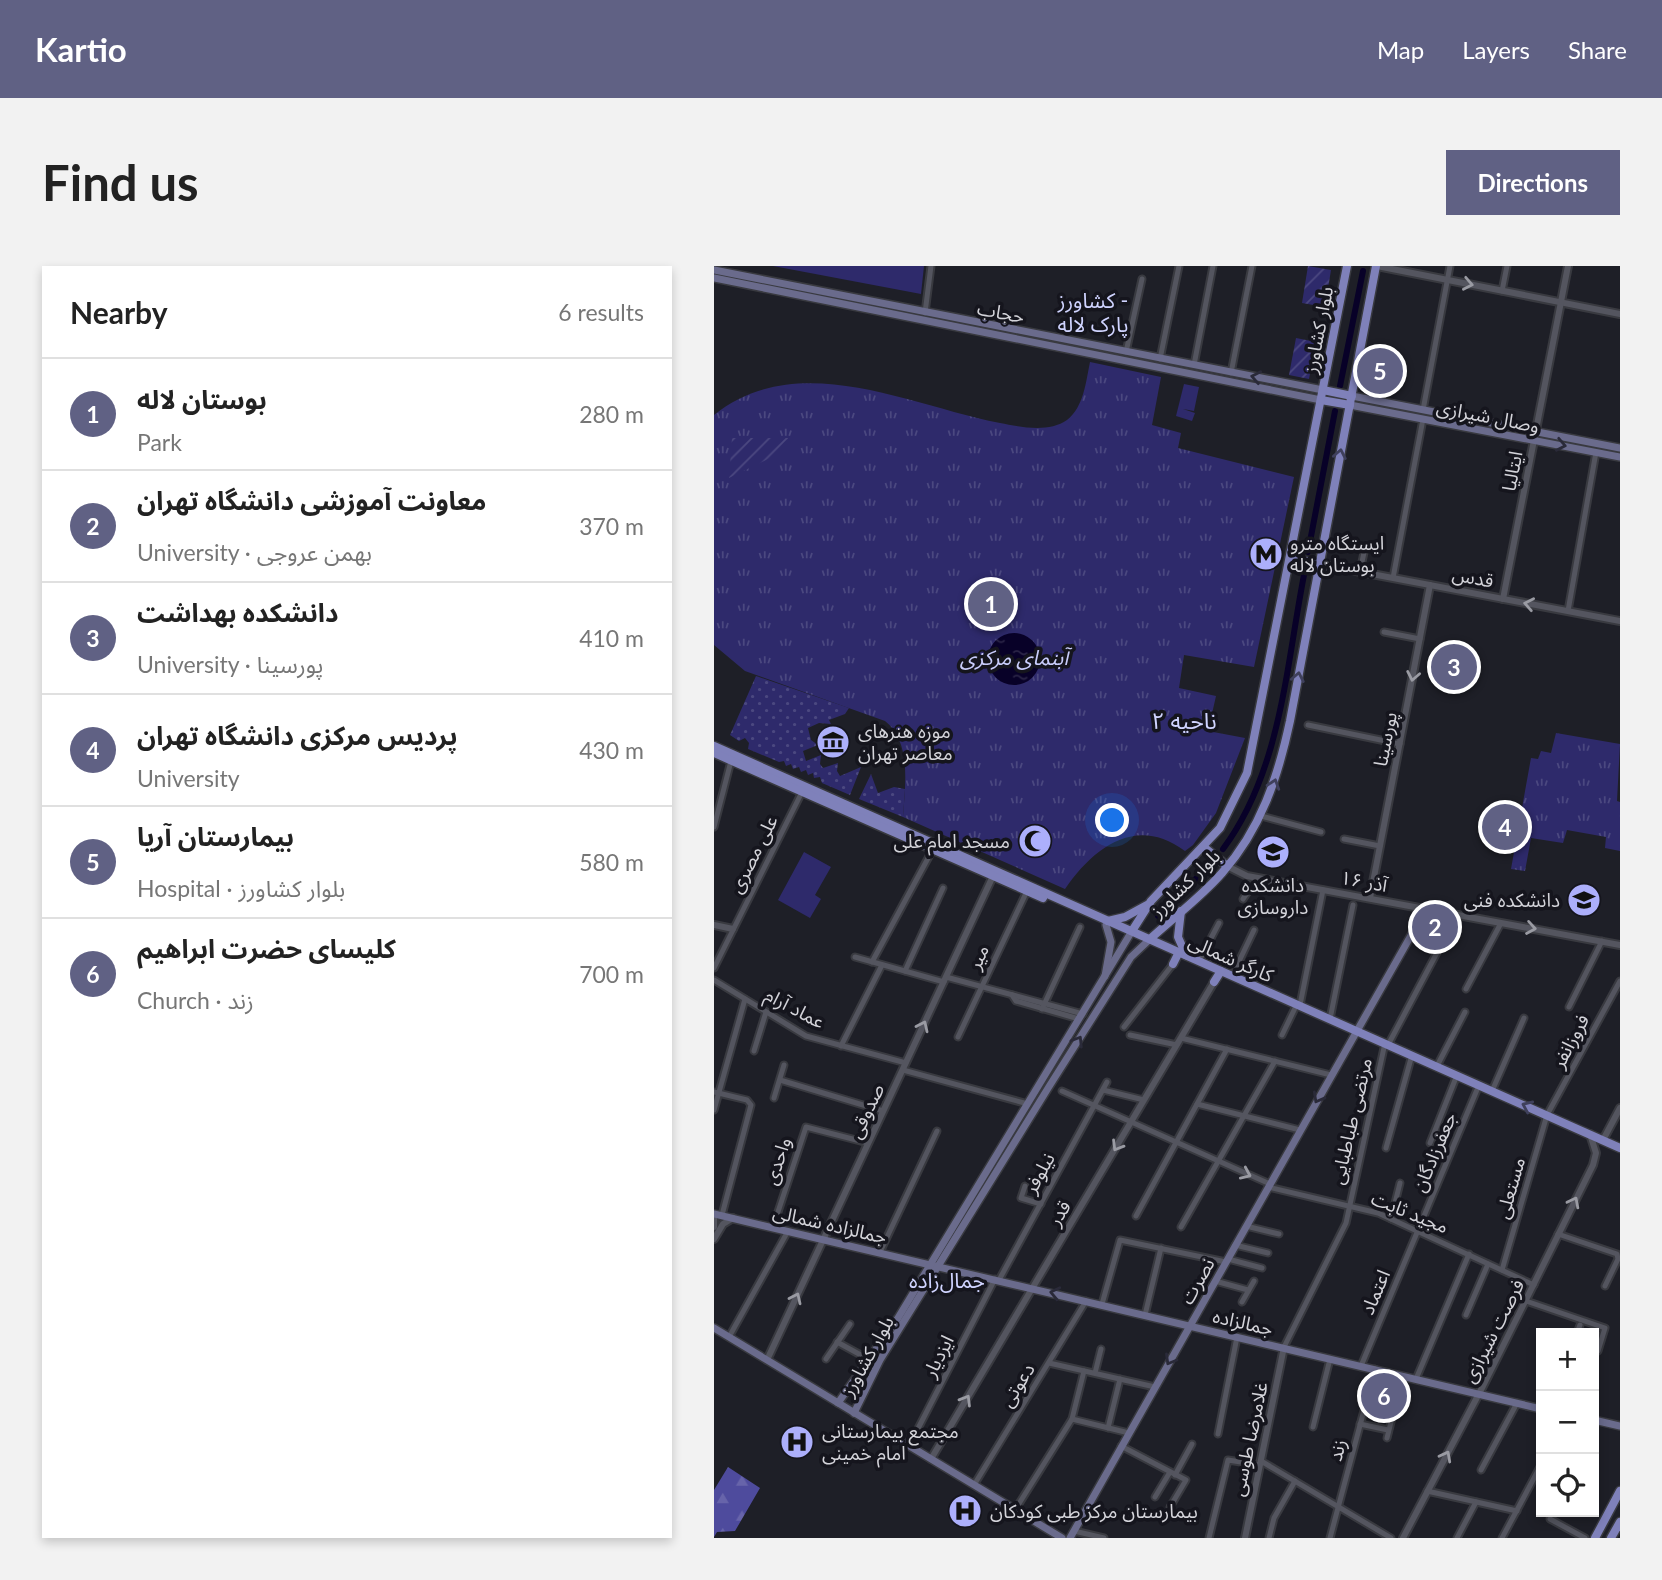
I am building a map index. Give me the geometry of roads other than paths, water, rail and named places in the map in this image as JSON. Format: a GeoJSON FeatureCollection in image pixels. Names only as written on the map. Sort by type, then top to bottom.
{"type":"FeatureCollection","features":[{"type":"Feature","properties":{"kind":"main road","name":"بلوار کشاورز"},"geometry":{"type":"LineString","coordinates":[[854,1413],[880,1360],[1149,903],[1204,847],[1235,802],[1251,760],[1347,266]]}},
{"type":"Feature","properties":{"kind":"main road","name":"بلوار کشاورز"},"geometry":{"type":"LineString","coordinates":[[838,1403],[848,1385],[870,1360],[935,1265],[1125,967],[1150,939],[1227,866],[1261,816],[1274,785],[1285,744],[1377,266]]}},
{"type":"Feature","properties":{"kind":"main road","name":"حجاب"},"geometry":{"type":"LineString","coordinates":[[714,270],[1107,353],[1230,377],[1284,383],[1322,395]]}},
{"type":"Feature","properties":{"kind":"main road","name":"حجاب"},"geometry":{"type":"LineString","coordinates":[[714,278],[924,316]]}},
{"type":"Feature","properties":{"kind":"main road","name":"حجاب"},"geometry":{"type":"LineString","coordinates":[[1107,353],[1126,352],[1194,370]]}},
{"type":"Feature","properties":{"kind":"main road","name":"حجاب"},"geometry":{"type":"LineString","coordinates":[[1230,377],[1282,392],[1322,395]]}},
{"type":"Feature","properties":{"kind":"main road"},"geometry":{"type":"LineString","coordinates":[[1282,392],[1284,383]]}},
{"type":"Feature","properties":{"kind":"main road"},"geometry":{"type":"LineString","coordinates":[[1322,395],[1351,401]]}},
{"type":"Feature","properties":{"kind":"main road","name":"وصال شیرازی"},"geometry":{"type":"LineString","coordinates":[[1351,401],[1423,410],[1597,448],[1620,457]]}},
{"type":"Feature","properties":{"kind":"main road","name":"وصال شیرازی"},"geometry":{"type":"LineString","coordinates":[[1351,401],[1423,419],[1535,436]]}},
{"type":"Feature","properties":{"kind":"main road","name":"وصال شیرازی"},"geometry":{"type":"LineString","coordinates":[[1597,448],[1620,448]]}},
{"type":"Feature","properties":{"kind":"main road"},"geometry":{"type":"LineString","coordinates":[[1291,558],[1320,564]]}},
{"type":"Feature","properties":{"kind":"main road"},"geometry":{"type":"LineString","coordinates":[[714,746],[732,757],[934,846]]}},
{"type":"Feature","properties":{"kind":"main road"},"geometry":{"type":"LineString","coordinates":[[714,753],[732,757]]}},
{"type":"Feature","properties":{"kind":"main road","name":"کارگر شمالی"},"geometry":{"type":"LineString","coordinates":[[934,846],[1330,1019],[1354,1035],[1387,1044],[1620,1148]]}},
{"type":"Feature","properties":{"kind":"main road"},"geometry":{"type":"LineString","coordinates":[[1204,847],[1227,866]]}},
{"type":"Feature","properties":{"kind":"main road"},"geometry":{"type":"LineString","coordinates":[[1104,981],[1111,942],[1107,923],[1125,917],[1149,903]]}},
{"type":"Feature","properties":{"kind":"main road","name":"نصرت"},"geometry":{"type":"LineString","coordinates":[[1072,1534],[1426,909]]}},
{"type":"Feature","properties":{"kind":"main road"},"geometry":{"type":"LineString","coordinates":[[1172,964],[1182,954],[1178,937],[1181,910]]}},
{"type":"Feature","properties":{"kind":"main road"},"geometry":{"type":"LineString","coordinates":[[1214,982],[1221,971]]}},
{"type":"Feature","properties":{"kind":"main road","name":"جمالزاده شمالی"},"geometry":{"type":"LineString","coordinates":[[717,1215],[935,1265]]}},
{"type":"Feature","properties":{"kind":"main road","name":"جمالزاده"},"geometry":{"type":"LineString","coordinates":[[935,1265],[1536,1408]]}},
{"type":"Feature","properties":{"kind":"main road"},"geometry":{"type":"LineString","coordinates":[[714,1328],[1062,1538]]}},
{"type":"Feature","properties":{"kind":"main road"},"geometry":{"type":"LineString","coordinates":[[1599,1421],[1620,1426]]}},
{"type":"Feature","properties":{"kind":"main road"},"geometry":{"type":"LineString","coordinates":[[1595,1538],[1620,1491]]}},
{"type":"Feature","properties":{"kind":"main road"},"geometry":{"type":"LineString","coordinates":[[1611,1538],[1620,1522]]}},
{"type":"Feature","properties":{"kind":"street"},"geometry":{"type":"LineString","coordinates":[[924,316],[931,266]]}},
{"type":"Feature","properties":{"kind":"street"},"geometry":{"type":"LineString","coordinates":[[1160,359],[1179,266]]}},
{"type":"Feature","properties":{"kind":"street"},"geometry":{"type":"LineString","coordinates":[[1194,370],[1213,266]]}},
{"type":"Feature","properties":{"kind":"street"},"geometry":{"type":"LineString","coordinates":[[1230,377],[1252,266]]}},
{"type":"Feature","properties":{"kind":"street"},"geometry":{"type":"LineString","coordinates":[[1377,266],[1620,314]]}},
{"type":"Feature","properties":{"kind":"street"},"geometry":{"type":"LineString","coordinates":[[1423,410],[1450,266]]}},
{"type":"Feature","properties":{"kind":"street"},"geometry":{"type":"LineString","coordinates":[[1502,291],[1507,266]]}},
{"type":"Feature","properties":{"kind":"street","name":"ایتالیا"},"geometry":{"type":"LineString","coordinates":[[1503,599],[1567,266]]}},
{"type":"Feature","properties":{"kind":"street"},"geometry":{"type":"LineString","coordinates":[[1126,352],[1142,279]]}},
{"type":"Feature","properties":{"kind":"street"},"geometry":{"type":"LineString","coordinates":[[1393,578],[1423,419]]}},
{"type":"Feature","properties":{"kind":"street"},"geometry":{"type":"LineString","coordinates":[[1568,611],[1597,448]]}},
{"type":"Feature","properties":{"kind":"street"},"geometry":{"type":"LineString","coordinates":[[1360,571],[1365,548]]}},
{"type":"Feature","properties":{"kind":"street","name":"قدس"},"geometry":{"type":"LineString","coordinates":[[1320,564],[1620,621]]}},
{"type":"Feature","properties":{"kind":"street","name":"پورسینا"},"geometry":{"type":"LineString","coordinates":[[1370,898],[1430,585]]}},
{"type":"Feature","properties":{"kind":"street"},"geometry":{"type":"LineString","coordinates":[[1384,632],[1420,639]]}},
{"type":"Feature","properties":{"kind":"street"},"geometry":{"type":"LineString","coordinates":[[1308,725],[1400,744]]}},
{"type":"Feature","properties":{"kind":"street"},"geometry":{"type":"LineString","coordinates":[[714,827],[732,757]]}},
{"type":"Feature","properties":{"kind":"street","name":"علی مصری"},"geometry":{"type":"LineString","coordinates":[[714,968],[804,788]]}},
{"type":"Feature","properties":{"kind":"street"},"geometry":{"type":"LineString","coordinates":[[1261,816],[1321,832]]}},
{"type":"Feature","properties":{"kind":"street"},"geometry":{"type":"LineString","coordinates":[[1344,839],[1380,846]]}},
{"type":"Feature","properties":{"kind":"street"},"geometry":{"type":"LineString","coordinates":[[872,962],[934,846]]}},
{"type":"Feature","properties":{"kind":"street","name":"۱۶ آذر"},"geometry":{"type":"LineString","coordinates":[[1227,866],[1256,878],[1620,944]]}},
{"type":"Feature","properties":{"kind":"street","name":"صدوقی"},"geometry":{"type":"LineString","coordinates":[[767,1360],[995,873]]}},
{"type":"Feature","properties":{"kind":"street"},"geometry":{"type":"LineString","coordinates":[[1243,899],[1256,878]]}},
{"type":"Feature","properties":{"kind":"street"},"geometry":{"type":"LineString","coordinates":[[905,971],[943,888]]}},
{"type":"Feature","properties":{"kind":"street","name":"میر"},"geometry":{"type":"LineString","coordinates":[[958,1037],[1028,888]]}},
{"type":"Feature","properties":{"kind":"street"},"geometry":{"type":"LineString","coordinates":[[1282,1035],[1298,1005],[1323,890]]}},
{"type":"Feature","properties":{"kind":"street"},"geometry":{"type":"LineString","coordinates":[[1330,1019],[1353,905]]}},
{"type":"Feature","properties":{"kind":"street","name":"مرتضی طباطبایی"},"geometry":{"type":"LineString","coordinates":[[1284,1347],[1345,1227],[1387,1044],[1457,915]]}},
{"type":"Feature","properties":{"kind":"street"},"geometry":{"type":"LineString","coordinates":[[1199,961],[1220,923]]}},
{"type":"Feature","properties":{"kind":"street"},"geometry":{"type":"LineString","coordinates":[[1466,989],[1501,923]]}},
{"type":"Feature","properties":{"kind":"street"},"geometry":{"type":"LineString","coordinates":[[714,925],[733,929]]}},
{"type":"Feature","properties":{"kind":"street"},"geometry":{"type":"LineString","coordinates":[[1043,1006],[1080,927]]}},
{"type":"Feature","properties":{"kind":"street"},"geometry":{"type":"LineString","coordinates":[[1232,976],[1254,930]]}},
{"type":"Feature","properties":{"kind":"street"},"geometry":{"type":"LineString","coordinates":[[1569,1007],[1602,941]]}},
{"type":"Feature","properties":{"kind":"street"},"geometry":{"type":"LineString","coordinates":[[855,957],[905,971],[982,986],[1082,1017]]}},
{"type":"Feature","properties":{"kind":"street"},"geometry":{"type":"LineString","coordinates":[[1124,1027],[1172,964]]}},
{"type":"Feature","properties":{"kind":"street"},"geometry":{"type":"LineString","coordinates":[[841,1046],[882,965]]}},
{"type":"Feature","properties":{"kind":"street","name":"عماد آرام"},"geometry":{"type":"LineString","coordinates":[[714,980],[806,1036],[1029,1104]]}},
{"type":"Feature","properties":{"kind":"street","name":"فروزانفر"},"geometry":{"type":"LineString","coordinates":[[1547,1115],[1620,981]]}},
{"type":"Feature","properties":{"kind":"street","name":"قدر"},"geometry":{"type":"LineString","coordinates":[[931,1459],[1214,982]]}},
{"type":"Feature","properties":{"kind":"street"},"geometry":{"type":"LineString","coordinates":[[714,1110],[716,1092],[745,999]]}},
{"type":"Feature","properties":{"kind":"street"},"geometry":{"type":"LineString","coordinates":[[754,1051],[766,1012]]}},
{"type":"Feature","properties":{"kind":"street"},"geometry":{"type":"LineString","coordinates":[[1437,1066],[1465,1012]]}},
{"type":"Feature","properties":{"kind":"street"},"geometry":{"type":"LineString","coordinates":[[1492,1091],[1524,1018]]}},
{"type":"Feature","properties":{"kind":"street"},"geometry":{"type":"LineString","coordinates":[[1130,1035],[1177,1045]]}},
{"type":"Feature","properties":{"kind":"street"},"geometry":{"type":"LineString","coordinates":[[1181,1038],[1331,1075]]}},
{"type":"Feature","properties":{"kind":"street"},"geometry":{"type":"LineString","coordinates":[[1136,1216],[1227,1049]]}},
{"type":"Feature","properties":{"kind":"street"},"geometry":{"type":"LineString","coordinates":[[1386,1149],[1412,1055]]}},
{"type":"Feature","properties":{"kind":"street"},"geometry":{"type":"LineString","coordinates":[[1181,1227],[1275,1061]]}},
{"type":"Feature","properties":{"kind":"street"},"geometry":{"type":"LineString","coordinates":[[774,1098],[784,1065]]}},
{"type":"Feature","properties":{"kind":"street"},"geometry":{"type":"LineString","coordinates":[[1430,1143],[1457,1075]]}},
{"type":"Feature","properties":{"kind":"street"},"geometry":{"type":"LineString","coordinates":[[779,1080],[883,1111]]}},
{"type":"Feature","properties":{"kind":"street","name":"نیلوفر"},"geometry":{"type":"LineString","coordinates":[[997,1280],[1107,1082]]}},
{"type":"Feature","properties":{"kind":"street","name":"جعفرزادگان"},"geometry":{"type":"LineString","coordinates":[[1418,1231],[1479,1085]]}},
{"type":"Feature","properties":{"kind":"street"},"geometry":{"type":"LineString","coordinates":[[1103,1090],[1144,1100]]}},
{"type":"Feature","properties":{"kind":"street","name":"مجید ثابت"},"geometry":{"type":"LineString","coordinates":[[1062,1091],[1269,1186],[1391,1219],[1534,1285]]}},
{"type":"Feature","properties":{"kind":"street"},"geometry":{"type":"LineString","coordinates":[[714,1227],[751,1108],[747,1100],[716,1092]]}},
{"type":"Feature","properties":{"kind":"street"},"geometry":{"type":"LineString","coordinates":[[1197,1104],[1300,1130]]}},
{"type":"Feature","properties":{"kind":"street"},"geometry":{"type":"LineString","coordinates":[[1603,1140],[1620,1108]]}},
{"type":"Feature","properties":{"kind":"street","name":"مستعلی"},"geometry":{"type":"LineString","coordinates":[[1502,1270],[1547,1115]]}},
{"type":"Feature","properties":{"kind":"street","name":"واحدی"},"geometry":{"type":"LineString","coordinates":[[773,1227],[806,1127],[869,1143]]}},
{"type":"Feature","properties":{"kind":"street"},"geometry":{"type":"LineString","coordinates":[[880,1252],[937,1131]]}},
{"type":"Feature","properties":{"kind":"street","name":"فرصت شیرازی"},"geometry":{"type":"LineString","coordinates":[[1403,1538],[1479,1394],[1594,1162],[1595,1150],[1590,1134]]}},
{"type":"Feature","properties":{"kind":"street"},"geometry":{"type":"LineString","coordinates":[[1391,1219],[1400,1183]]}},
{"type":"Feature","properties":{"kind":"street"},"geometry":{"type":"LineString","coordinates":[[1025,1186],[1021,1198],[1041,1204]]}},
{"type":"Feature","properties":{"kind":"street"},"geometry":{"type":"LineString","coordinates":[[714,1239],[724,1223],[733,1218]]}},
{"type":"Feature","properties":{"kind":"street"},"geometry":{"type":"LineString","coordinates":[[1246,1226],[1279,1234]]}},
{"type":"Feature","properties":{"kind":"street"},"geometry":{"type":"LineString","coordinates":[[729,1337],[788,1231]]}},
{"type":"Feature","properties":{"kind":"street","name":"اعتماد"},"geometry":{"type":"LineString","coordinates":[[1361,1366],[1418,1231]]}},
{"type":"Feature","properties":{"kind":"street"},"geometry":{"type":"LineString","coordinates":[[1558,1234],[1617,1254],[1618,1259],[1605,1286]]}},
{"type":"Feature","properties":{"kind":"street"},"geometry":{"type":"LineString","coordinates":[[1102,1304],[1118,1242],[1122,1240],[1262,1268]]}},
{"type":"Feature","properties":{"kind":"street"},"geometry":{"type":"LineString","coordinates":[[1235,1245],[1268,1253]]}},
{"type":"Feature","properties":{"kind":"street"},"geometry":{"type":"LineString","coordinates":[[1146,1315],[1161,1248]]}},
{"type":"Feature","properties":{"kind":"street"},"geometry":{"type":"LineString","coordinates":[[1416,1379],[1469,1255]]}},
{"type":"Feature","properties":{"kind":"street"},"geometry":{"type":"LineString","coordinates":[[1466,1315],[1488,1264]]}},
{"type":"Feature","properties":{"kind":"street","name":"ایزدیار"},"geometry":{"type":"LineString","coordinates":[[909,1446],[997,1280]]}},
{"type":"Feature","properties":{"kind":"street"},"geometry":{"type":"LineString","coordinates":[[1242,1302],[1254,1280]]}},
{"type":"Feature","properties":{"kind":"street"},"geometry":{"type":"LineString","coordinates":[[1215,1282],[1248,1290]]}},
{"type":"Feature","properties":{"kind":"street","name":"دعوتی"},"geometry":{"type":"LineString","coordinates":[[974,1485],[1086,1301]]}},
{"type":"Feature","properties":{"kind":"street"},"geometry":{"type":"LineString","coordinates":[[1526,1301],[1605,1328],[1599,1348]]}},
{"type":"Feature","properties":{"kind":"street"},"geometry":{"type":"LineString","coordinates":[[826,1359],[850,1324]]}},
{"type":"Feature","properties":{"kind":"street"},"geometry":{"type":"LineString","coordinates":[[1218,1434],[1237,1337]]}},
{"type":"Feature","properties":{"kind":"street"},"geometry":{"type":"LineString","coordinates":[[838,1342],[870,1360]]}},
{"type":"Feature","properties":{"kind":"street","name":"غلامرضا طوسی"},"geometry":{"type":"LineString","coordinates":[[1245,1538],[1284,1347]]}},
{"type":"Feature","properties":{"kind":"street"},"geometry":{"type":"LineString","coordinates":[[1095,1373],[1101,1349]]}},
{"type":"Feature","properties":{"kind":"street"},"geometry":{"type":"LineString","coordinates":[[1313,1427],[1330,1359]]}},
{"type":"Feature","properties":{"kind":"street"},"geometry":{"type":"LineString","coordinates":[[1049,1363],[1155,1387]]}},
{"type":"Feature","properties":{"kind":"street","name":"زند"},"geometry":{"type":"LineString","coordinates":[[1330,1538],[1375,1370]]}},
{"type":"Feature","properties":{"kind":"street"},"geometry":{"type":"LineString","coordinates":[[1015,1510],[1072,1419],[1084,1371]]}},
{"type":"Feature","properties":{"kind":"street"},"geometry":{"type":"LineString","coordinates":[[1108,1428],[1120,1379]]}},
{"type":"Feature","properties":{"kind":"street"},"geometry":{"type":"LineString","coordinates":[[1481,1470],[1517,1403]]}},
{"type":"Feature","properties":{"kind":"street"},"geometry":{"type":"LineString","coordinates":[[1387,1438],[1392,1418]]}},
{"type":"Feature","properties":{"kind":"street"},"geometry":{"type":"LineString","coordinates":[[1072,1419],[1129,1433]]}},
{"type":"Feature","properties":{"kind":"street"},"geometry":{"type":"LineString","coordinates":[[1360,1424],[1388,1430]]}},
{"type":"Feature","properties":{"kind":"street"},"geometry":{"type":"LineString","coordinates":[[1155,1497],[1192,1444]]}},
{"type":"Feature","properties":{"kind":"street"},"geometry":{"type":"LineString","coordinates":[[1121,1446],[1186,1480],[1170,1507]]}},
{"type":"Feature","properties":{"kind":"street"},"geometry":{"type":"LineString","coordinates":[[1209,1538],[1227,1460],[1261,1463],[1391,1538]]}},
{"type":"Feature","properties":{"kind":"street"},"geometry":{"type":"LineString","coordinates":[[1502,1538],[1536,1475]]}},
{"type":"Feature","properties":{"kind":"street"},"geometry":{"type":"LineString","coordinates":[[1269,1538],[1275,1518],[1295,1481]]}},
{"type":"Feature","properties":{"kind":"street"},"geometry":{"type":"LineString","coordinates":[[1427,1491],[1517,1511]]}},
{"type":"Feature","properties":{"kind":"street"},"geometry":{"type":"LineString","coordinates":[[1457,1538],[1476,1502]]}},
{"type":"Feature","properties":{"kind":"street"},"geometry":{"type":"LineString","coordinates":[[1550,1519],[1585,1538]]}},
{"type":"Feature","properties":{"kind":"street"},"geometry":{"type":"LineString","coordinates":[[1072,1534],[1104,1538]]}},
{"type":"Feature","properties":{"kind":"water","name":"آبنمای مرکزی"},"geometry":{"type":"Polygon","coordinates":[[[1014,633],[1033,640],[1040,659],[1033,678],[1014,685],[995,678],[988,659],[995,640],[1014,633]]]}},
{"type":"Feature","properties":{"kind":"waterway"},"geometry":{"type":"LineString","coordinates":[[1340,386],[1363,271]]}},
{"type":"Feature","properties":{"kind":"waterway"},"geometry":{"type":"LineString","coordinates":[[1308,552],[1335,411]]}},
{"type":"Feature","properties":{"kind":"waterway"},"geometry":{"type":"LineString","coordinates":[[1223,849],[1258,786],[1269,752],[1286,682],[1304,575]]}},
{"type":"Feature","properties":{"kind":"waterway"},"geometry":{"type":"LineString","coordinates":[[1158,916],[1211,864]]}},
{"type":"Feature","properties":{"kind":"place","name":"بیمارستان آریا"},"geometry":{"type":"Point","coordinates":[1380,371]}},
{"type":"Feature","properties":{"kind":"place","name":"ایستگاه مترو بوستان لاله"},"geometry":{"type":"Point","coordinates":[1266,554]}},
{"type":"Feature","properties":{"kind":"place","name":"بوستان لاله"},"geometry":{"type":"Point","coordinates":[991,604]}},
{"type":"Feature","properties":{"kind":"place","name":"دانشکده بهداشت"},"geometry":{"type":"Point","coordinates":[1454,667]}},
{"type":"Feature","properties":{"kind":"place","name":"موزه هنرهای معاصر تهران"},"geometry":{"type":"Point","coordinates":[833,742]}},
{"type":"Feature","properties":{"kind":"place","name":"پردیس مرکزی دانشگاه‌ تهران"},"geometry":{"type":"Point","coordinates":[1505,827]}},
{"type":"Feature","properties":{"kind":"place","name":"مسجد امام علی"},"geometry":{"type":"Point","coordinates":[1035,841]}},
{"type":"Feature","properties":{"kind":"place","name":"دانشکده داروسازی"},"geometry":{"type":"Point","coordinates":[1273,852]}},
{"type":"Feature","properties":{"kind":"place","name":"دانشکده فنی"},"geometry":{"type":"Point","coordinates":[1584,900]}},
{"type":"Feature","properties":{"kind":"place","name":"معاونت آموزشی دانشگاه تهران"},"geometry":{"type":"Point","coordinates":[1435,927]}},
{"type":"Feature","properties":{"kind":"place","name":"کلیسای حضرت ابراهیم"},"geometry":{"type":"Point","coordinates":[1384,1396]}},
{"type":"Feature","properties":{"kind":"place","name":"مجتمع بیمارستانی امام خمینی"},"geometry":{"type":"Point","coordinates":[797,1442]}},
{"type":"Feature","properties":{"kind":"place","name":"بیمارستان مرکز طبی کودکان"},"geometry":{"type":"Point","coordinates":[965,1511]}},
{"type":"Feature","properties":{"kind":"district","name":"کشاورز - پارک لاله"},"geometry":{"type":"Point","coordinates":[1093,313]}},
{"type":"Feature","properties":{"kind":"district","name":"ناحیه ۲"},"geometry":{"type":"Point","coordinates":[1184,721]}},
{"type":"Feature","properties":{"kind":"district","name":"جمال‌زاده"},"geometry":{"type":"Point","coordinates":[947,1281]}}]}
